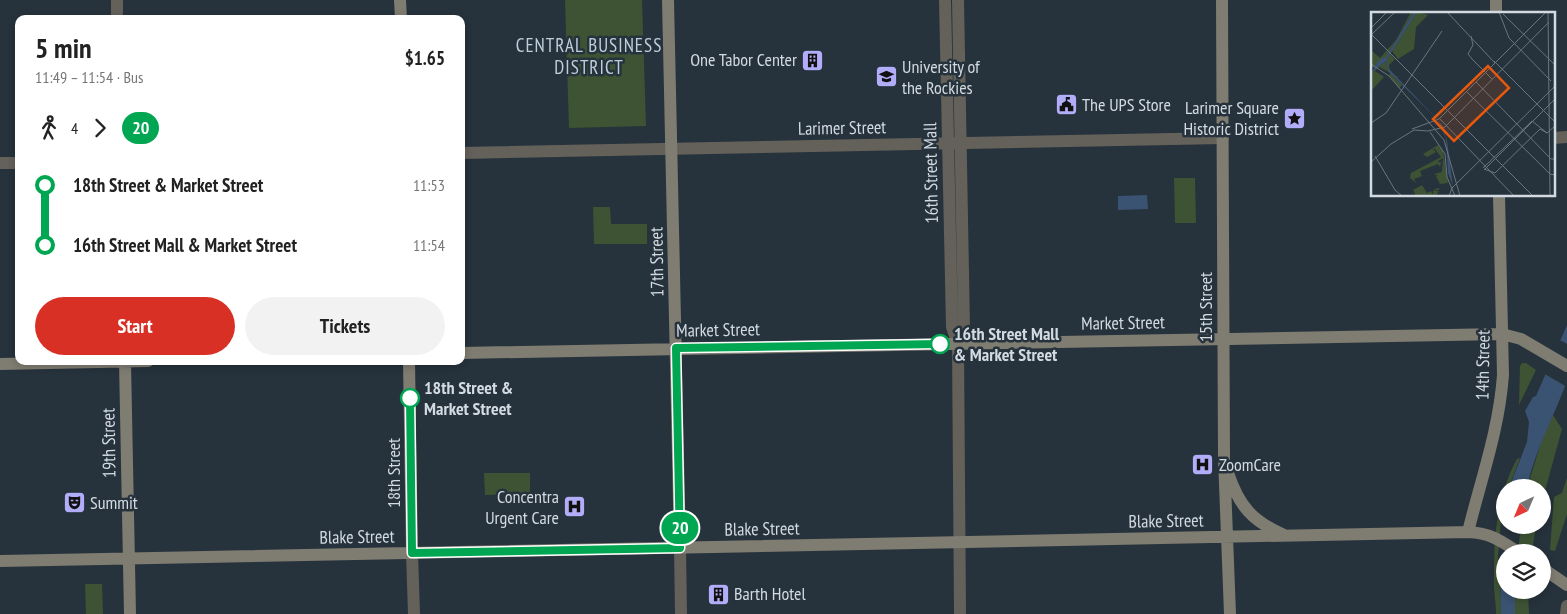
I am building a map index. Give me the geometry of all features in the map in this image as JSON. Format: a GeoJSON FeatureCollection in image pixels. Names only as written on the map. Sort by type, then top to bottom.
{"type":"FeatureCollection","features":[{"type":"Feature","properties":{"kind":"main road"},"geometry":{"type":"LineString","coordinates":[[400,0],[401,15]]}},
{"type":"Feature","properties":{"kind":"main road","name":"17th Street"},"geometry":{"type":"LineString","coordinates":[[668,0],[680,548]]}},
{"type":"Feature","properties":{"kind":"main road","name":"15th Street"},"geometry":{"type":"LineString","coordinates":[[1222,0],[1224,458],[1230,614]]}},
{"type":"Feature","properties":{"kind":"main road","name":"14th Street"},"geometry":{"type":"LineString","coordinates":[[1468,532],[1498,420],[1503,375],[1499,196]]}},
{"type":"Feature","properties":{"kind":"main road","name":"Market Street"},"geometry":{"type":"LineString","coordinates":[[465,353],[1502,334],[1517,338],[1540,349],[1567,366]]}},
{"type":"Feature","properties":{"kind":"main road"},"geometry":{"type":"LineString","coordinates":[[0,364],[15,364]]}},
{"type":"Feature","properties":{"kind":"main road","name":"19th Street"},"geometry":{"type":"LineString","coordinates":[[125,365],[130,614]]}},
{"type":"Feature","properties":{"kind":"main road","name":"18th Street"},"geometry":{"type":"LineString","coordinates":[[409,365],[412,553]]}},
{"type":"Feature","properties":{"kind":"main road"},"geometry":{"type":"LineString","coordinates":[[1224,458],[1235,491],[1245,509],[1263,525],[1288,537]]}},
{"type":"Feature","properties":{"kind":"main road","name":"Blake Street"},"geometry":{"type":"LineString","coordinates":[[0,561],[1468,532],[1486,534],[1506,544]]}},
{"type":"Feature","properties":{"kind":"main road"},"geometry":{"type":"LineString","coordinates":[[1551,574],[1567,585]]}},
{"type":"Feature","properties":{"kind":"street"},"geometry":{"type":"LineString","coordinates":[[117,0],[117,15]]}},
{"type":"Feature","properties":{"kind":"street","name":"16th Street Mall"},"geometry":{"type":"LineString","coordinates":[[946,0],[954,143]]}},
{"type":"Feature","properties":{"kind":"street","name":"16th Street Mall"},"geometry":{"type":"LineString","coordinates":[[958,0],[952,327],[958,344],[960,614]]}},
{"type":"Feature","properties":{"kind":"street","name":"Larimer Street"},"geometry":{"type":"LineString","coordinates":[[465,153],[1223,138]]}},
{"type":"Feature","properties":{"kind":"street"},"geometry":{"type":"LineString","coordinates":[[1554,138],[1567,138]]}},
{"type":"Feature","properties":{"kind":"street"},"geometry":{"type":"LineString","coordinates":[[0,163],[15,163]]}},
{"type":"Feature","properties":{"kind":"street","name":"17th Street"},"geometry":{"type":"LineString","coordinates":[[680,548],[681,614]]}},
{"type":"Feature","properties":{"kind":"street","name":"18th Street"},"geometry":{"type":"LineString","coordinates":[[412,553],[414,614]]}},
{"type":"Feature","properties":{"kind":"street"},"geometry":{"type":"LineString","coordinates":[[1566,614],[1567,606]]}},
{"type":"Feature","properties":{"kind":"green space"},"geometry":{"type":"Polygon","coordinates":[[[565,0],[642,0],[646,126],[569,128],[565,0]]]}},
{"type":"Feature","properties":{"kind":"green space"},"geometry":{"type":"Polygon","coordinates":[[[1174,178],[1195,178],[1196,223],[1175,223],[1174,178]]]}},
{"type":"Feature","properties":{"kind":"green space"},"geometry":{"type":"Polygon","coordinates":[[[593,207],[610,207],[611,224],[647,224],[647,244],[594,244],[593,207]]]}},
{"type":"Feature","properties":{"kind":"green space"},"geometry":{"type":"Polygon","coordinates":[[[1522,363],[1526,363],[1536,370],[1519,405],[1520,366],[1522,363]]]}},
{"type":"Feature","properties":{"kind":"green space"},"geometry":{"type":"Polygon","coordinates":[[[1553,415],[1562,429],[1548,479],[1530,479],[1543,436],[1553,415]]]}},
{"type":"Feature","properties":{"kind":"green space"},"geometry":{"type":"Polygon","coordinates":[[[1520,458],[1512,479],[1508,479],[1510,473],[1517,459],[1520,458]]]}},
{"type":"Feature","properties":{"kind":"green space"},"geometry":{"type":"Polygon","coordinates":[[[484,473],[530,473],[530,494],[485,495],[484,473]]]}},
{"type":"Feature","properties":{"kind":"green space"},"geometry":{"type":"Polygon","coordinates":[[[1567,478],[1567,514],[1555,551],[1551,550],[1550,544],[1554,497],[1562,493],[1567,478]]]}},
{"type":"Feature","properties":{"kind":"green space"},"geometry":{"type":"Polygon","coordinates":[[[1496,530],[1496,534],[1502,534],[1501,544],[1496,544],[1496,599],[1501,599],[1501,614],[1496,614],[1494,560],[1496,530]]]}},
{"type":"Feature","properties":{"kind":"green space"},"geometry":{"type":"Polygon","coordinates":[[[1518,534],[1535,534],[1533,544],[1517,544],[1518,534]]]}},
{"type":"Feature","properties":{"kind":"green space"},"geometry":{"type":"Polygon","coordinates":[[[85,584],[102,584],[103,614],[86,614],[85,584]]]}},
{"type":"Feature","properties":{"kind":"green space"},"geometry":{"type":"Polygon","coordinates":[[[1515,599],[1528,599],[1529,614],[1515,614],[1515,599]]]}},
{"type":"Feature","properties":{"kind":"water"},"geometry":{"type":"Polygon","coordinates":[[[1147,195],[1148,209],[1118,210],[1118,196],[1147,195]]]}},
{"type":"Feature","properties":{"kind":"water"},"geometry":{"type":"Polygon","coordinates":[[[1567,325],[1567,381],[1529,479],[1513,479],[1527,442],[1529,422],[1525,411],[1533,397],[1536,396],[1567,325]]]}},
{"type":"Feature","properties":{"kind":"water"},"geometry":{"type":"Polygon","coordinates":[[[1502,534],[1517,534],[1511,544],[1502,544],[1502,534]]]}},
{"type":"Feature","properties":{"kind":"water"},"geometry":{"type":"Polygon","coordinates":[[[1501,599],[1515,599],[1515,614],[1501,614],[1501,599]]]}},
{"type":"Feature","properties":{"kind":"pier"},"geometry":{"type":"Polygon","coordinates":[[[1558,339],[1567,344],[1567,387],[1543,373],[1558,339]]]}},
{"type":"Feature","properties":{"kind":"pier"},"geometry":{"type":"Polygon","coordinates":[[[1500,534],[1520,534],[1519,544],[1499,544],[1500,534]]]}},
{"type":"Feature","properties":{"kind":"bus line","name":"20"},"geometry":{"type":"LineString","coordinates":[[410,398],[412,553],[680,548],[676,348],[940,344]]}},
{"type":"Feature","properties":{"kind":"place","name":"One Tabor Center"},"geometry":{"type":"Point","coordinates":[813,60]}},
{"type":"Feature","properties":{"kind":"place","name":"University of the Rockies"},"geometry":{"type":"Point","coordinates":[886,77]}},
{"type":"Feature","properties":{"kind":"place","name":"The UPS Store"},"geometry":{"type":"Point","coordinates":[1066,105]}},
{"type":"Feature","properties":{"kind":"place","name":"Larimer Square Historic District"},"geometry":{"type":"Point","coordinates":[1295,118]}},
{"type":"Feature","properties":{"kind":"place","name":"16th Street Mall & Market Street"},"geometry":{"type":"Point","coordinates":[940,344]}},
{"type":"Feature","properties":{"kind":"place","name":"18th Street & Market Street"},"geometry":{"type":"Point","coordinates":[410,398]}},
{"type":"Feature","properties":{"kind":"place","name":"ZoomCare"},"geometry":{"type":"Point","coordinates":[1203,465]}},
{"type":"Feature","properties":{"kind":"place","name":"Summit"},"geometry":{"type":"Point","coordinates":[74,503]}},
{"type":"Feature","properties":{"kind":"place","name":"Concentra Urgent Care"},"geometry":{"type":"Point","coordinates":[575,507]}},
{"type":"Feature","properties":{"kind":"place","name":"Barth Hotel"},"geometry":{"type":"Point","coordinates":[718,594]}},
{"type":"Feature","properties":{"kind":"district","name":"CENTRAL BUSINESS DISTRICT"},"geometry":{"type":"Point","coordinates":[589,56]}}]}
